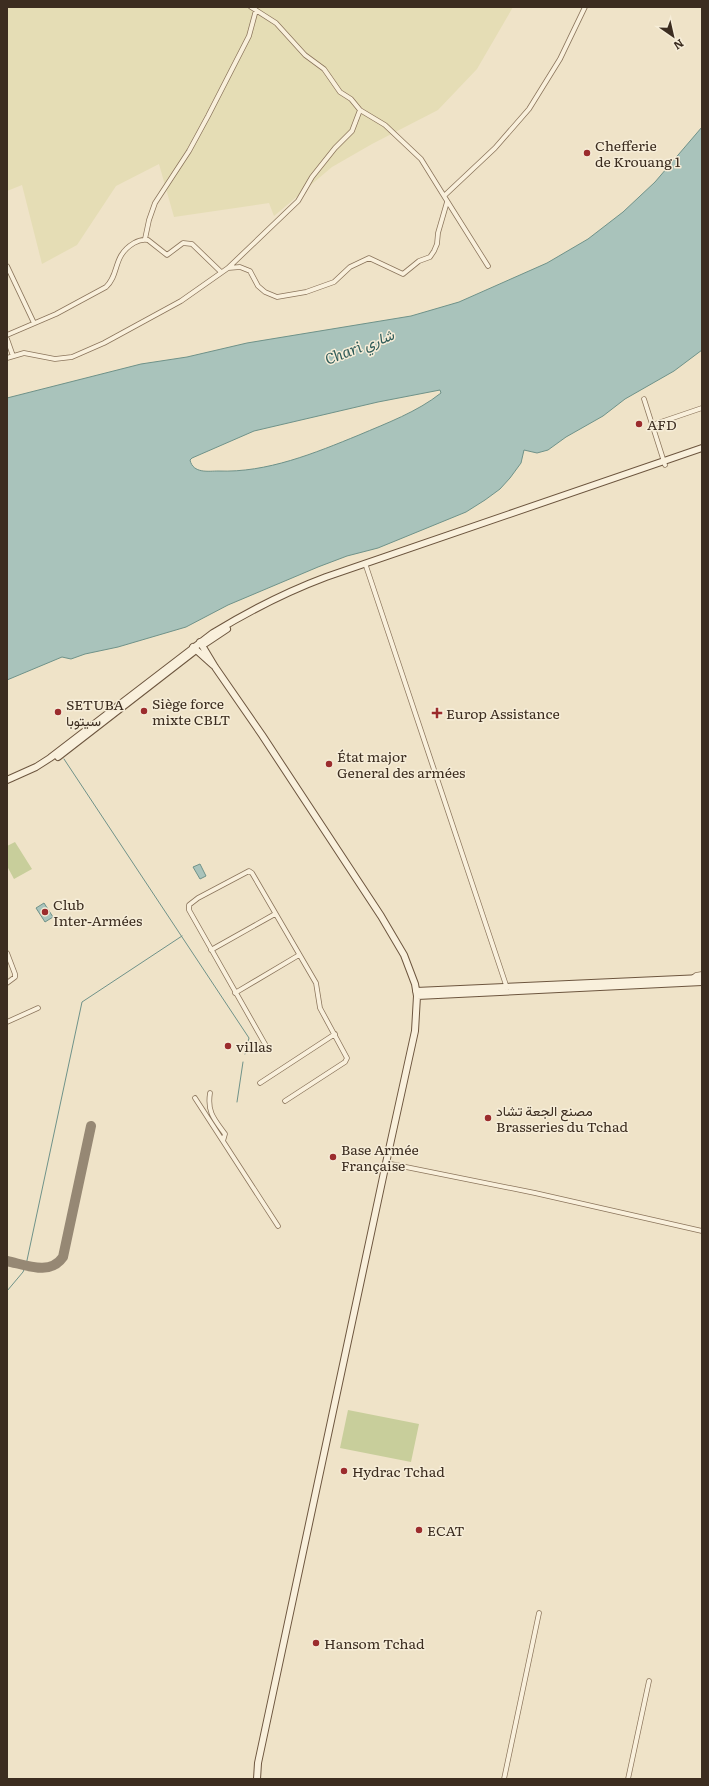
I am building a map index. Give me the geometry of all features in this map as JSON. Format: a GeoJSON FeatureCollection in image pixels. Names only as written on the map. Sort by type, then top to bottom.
{"type":"FeatureCollection","features":[{"type":"Feature","properties":{"kind":"main road"},"geometry":{"type":"LineString","coordinates":[[7,780],[36,767],[50,758],[237,618],[290,591],[619,479],[702,448]]}},
{"type":"Feature","properties":{"kind":"main road"},"geometry":{"type":"LineString","coordinates":[[665,463],[702,453]]}},
{"type":"Feature","properties":{"kind":"main road"},"geometry":{"type":"LineString","coordinates":[[201,644],[274,602],[366,565]]}},
{"type":"Feature","properties":{"kind":"main road"},"geometry":{"type":"LineString","coordinates":[[208,659],[212,638]]}},
{"type":"Feature","properties":{"kind":"main road"},"geometry":{"type":"LineString","coordinates":[[201,644],[208,659]]}},
{"type":"Feature","properties":{"kind":"main road"},"geometry":{"type":"LineString","coordinates":[[195,649],[208,659],[215,667],[262,735],[381,916],[404,955],[415,984],[416,993],[412,1045],[258,1763],[257,1779]]}},
{"type":"Feature","properties":{"kind":"main road"},"geometry":{"type":"LineString","coordinates":[[7,784],[38,770],[67,751],[195,649]]}},
{"type":"Feature","properties":{"kind":"main road"},"geometry":{"type":"LineString","coordinates":[[188,656],[208,659]]}},
{"type":"Feature","properties":{"kind":"main road"},"geometry":{"type":"LineString","coordinates":[[416,993],[507,990],[693,980],[702,978]]}},
{"type":"Feature","properties":{"kind":"main road"},"geometry":{"type":"LineString","coordinates":[[693,980],[702,982]]}},
{"type":"Feature","properties":{"kind":"main road"},"geometry":{"type":"LineString","coordinates":[[415,984],[424,993]]}},
{"type":"Feature","properties":{"kind":"main road"},"geometry":{"type":"LineString","coordinates":[[416,1004],[424,993]]}},
{"type":"Feature","properties":{"kind":"street"},"geometry":{"type":"LineString","coordinates":[[251,7],[276,23],[305,55],[324,69],[336,88],[351,99],[360,110],[385,125],[421,159],[488,266]]}},
{"type":"Feature","properties":{"kind":"street"},"geometry":{"type":"LineString","coordinates":[[444,196],[495,148],[530,109],[560,59],[585,7]]}},
{"type":"Feature","properties":{"kind":"street"},"geometry":{"type":"LineString","coordinates":[[145,239],[149,220],[155,203],[189,151],[208,116],[249,36],[256,10]]}},
{"type":"Feature","properties":{"kind":"street"},"geometry":{"type":"LineString","coordinates":[[7,358],[24,353],[59,359],[72,357],[89,351],[168,309],[228,268],[273,227],[300,199],[312,177],[335,148],[352,131],[360,110]]}},
{"type":"Feature","properties":{"kind":"street"},"geometry":{"type":"LineString","coordinates":[[228,268],[240,267],[250,271],[258,286],[265,292],[277,297],[306,292],[334,282],[350,266],[369,258],[403,274],[434,251],[447,202]]}},
{"type":"Feature","properties":{"kind":"street"},"geometry":{"type":"LineString","coordinates":[[7,335],[106,287],[112,280],[121,254],[130,246],[145,239],[156,244],[167,255],[183,243],[192,244],[221,272]]}},
{"type":"Feature","properties":{"kind":"street"},"geometry":{"type":"LineString","coordinates":[[7,266],[34,323]]}},
{"type":"Feature","properties":{"kind":"street"},"geometry":{"type":"LineString","coordinates":[[7,339],[13,356]]}},
{"type":"Feature","properties":{"kind":"street"},"geometry":{"type":"LineString","coordinates":[[644,399],[665,463]]}},
{"type":"Feature","properties":{"kind":"street"},"geometry":{"type":"LineString","coordinates":[[652,425],[702,408]]}},
{"type":"Feature","properties":{"kind":"street"},"geometry":{"type":"LineString","coordinates":[[366,565],[507,990]]}},
{"type":"Feature","properties":{"kind":"street"},"geometry":{"type":"LineString","coordinates":[[265,1044],[188,910],[189,905],[198,898],[249,871],[252,873],[316,983],[320,1008],[335,1034],[346,1058],[345,1062],[285,1101]]}},
{"type":"Feature","properties":{"kind":"street"},"geometry":{"type":"LineString","coordinates":[[211,950],[276,914]]}},
{"type":"Feature","properties":{"kind":"street"},"geometry":{"type":"LineString","coordinates":[[7,953],[15,977],[7,983]]}},
{"type":"Feature","properties":{"kind":"street"},"geometry":{"type":"LineString","coordinates":[[235,993],[299,955]]}},
{"type":"Feature","properties":{"kind":"street"},"geometry":{"type":"LineString","coordinates":[[693,980],[696,975],[702,974]]}},
{"type":"Feature","properties":{"kind":"street"},"geometry":{"type":"LineString","coordinates":[[7,1022],[38,1008]]}},
{"type":"Feature","properties":{"kind":"street"},"geometry":{"type":"LineString","coordinates":[[260,1083],[335,1034]]}},
{"type":"Feature","properties":{"kind":"street"},"geometry":{"type":"LineString","coordinates":[[210,1093],[208,1104],[211,1114],[225,1134],[223,1141]]}},
{"type":"Feature","properties":{"kind":"street"},"geometry":{"type":"LineString","coordinates":[[195,1098],[278,1226]]}},
{"type":"Feature","properties":{"kind":"street"},"geometry":{"type":"LineString","coordinates":[[386,1163],[535,1193],[702,1231]]}},
{"type":"Feature","properties":{"kind":"street"},"geometry":{"type":"LineString","coordinates":[[504,1779],[539,1613]]}},
{"type":"Feature","properties":{"kind":"street"},"geometry":{"type":"LineString","coordinates":[[628,1779],[649,1681]]}},
{"type":"Feature","properties":{"kind":"shaded area"},"geometry":{"type":"Polygon","coordinates":[[[7,7],[513,7],[477,69],[438,110],[372,144],[332,167],[274,216],[269,203],[174,217],[159,164],[116,186],[77,245],[42,264],[22,185],[7,191],[7,7]]]}},
{"type":"Feature","properties":{"kind":"green space"},"geometry":{"type":"Polygon","coordinates":[[[15,842],[32,869],[14,879],[7,866],[7,846],[15,842]]]}},
{"type":"Feature","properties":{"kind":"green space"},"geometry":{"type":"Polygon","coordinates":[[[348,1410],[419,1424],[411,1462],[340,1448],[348,1410]]]}},
{"type":"Feature","properties":{"kind":"water","name":"Chari شاري"},"geometry":{"type":"Polygon","coordinates":[[[702,127],[702,350],[674,371],[625,399],[603,416],[566,437],[548,450],[537,453],[524,450],[521,463],[500,489],[466,512],[378,548],[347,556],[318,567],[228,605],[186,627],[71,659],[62,657],[7,680],[7,398],[141,364],[187,357],[247,343],[411,316],[459,302],[547,263],[588,239],[623,212],[655,182],[702,127]],[[440,390],[378,402],[254,431],[190,460],[194,468],[202,471],[236,471],[273,465],[308,455],[359,435],[422,406],[441,393],[440,390]]]}},
{"type":"Feature","properties":{"kind":"water"},"geometry":{"type":"Polygon","coordinates":[[[200,864],[206,876],[200,879],[193,867],[200,864]]]}},
{"type":"Feature","properties":{"kind":"water","name":"Club Inter-Armées"},"geometry":{"type":"Polygon","coordinates":[[[44,903],[53,917],[45,922],[36,908],[44,903]]]}},
{"type":"Feature","properties":{"kind":"waterway"},"geometry":{"type":"LineString","coordinates":[[64,759],[249,1038],[245,1054]]}},
{"type":"Feature","properties":{"kind":"waterway"},"geometry":{"type":"LineString","coordinates":[[7,1291],[23,1272],[26,1265],[82,1002],[182,936]]}},
{"type":"Feature","properties":{"kind":"waterway"},"geometry":{"type":"LineString","coordinates":[[237,1102],[243,1062]]}},
{"type":"Feature","properties":{"kind":"taxiway"},"geometry":{"type":"LineString","coordinates":[[7,1261],[30,1267],[45,1268],[58,1263],[63,1257],[91,1126]]}},
{"type":"Feature","properties":{"kind":"place","name":"Chefferie de Krouang 1"},"geometry":{"type":"Point","coordinates":[587,153]}},
{"type":"Feature","properties":{"kind":"place","name":"AFD"},"geometry":{"type":"Point","coordinates":[639,424]}},
{"type":"Feature","properties":{"kind":"place","name":"Siège force mixte CBLT"},"geometry":{"type":"Point","coordinates":[144,711]}},
{"type":"Feature","properties":{"kind":"place","name":"SETUBA سيتوبا"},"geometry":{"type":"Point","coordinates":[58,712]}},
{"type":"Feature","properties":{"kind":"place","name":"Europ Assistance"},"geometry":{"type":"Point","coordinates":[437,713]}},
{"type":"Feature","properties":{"kind":"place","name":"État major General des armées"},"geometry":{"type":"Point","coordinates":[329,764]}},
{"type":"Feature","properties":{"kind":"place","name":"Club Inter-Armées"},"geometry":{"type":"Point","coordinates":[45,912]}},
{"type":"Feature","properties":{"kind":"place","name":"villas"},"geometry":{"type":"Point","coordinates":[228,1046]}},
{"type":"Feature","properties":{"kind":"place","name":"مصنع الجعة تشاد Brasseries du Tchad"},"geometry":{"type":"Point","coordinates":[488,1118]}},
{"type":"Feature","properties":{"kind":"place","name":"Base Armée Française"},"geometry":{"type":"Point","coordinates":[333,1157]}},
{"type":"Feature","properties":{"kind":"place","name":"Hydrac Tchad"},"geometry":{"type":"Point","coordinates":[344,1471]}},
{"type":"Feature","properties":{"kind":"place","name":"ECAT"},"geometry":{"type":"Point","coordinates":[419,1530]}},
{"type":"Feature","properties":{"kind":"place","name":"Hansom Tchad"},"geometry":{"type":"Point","coordinates":[316,1643]}}]}
